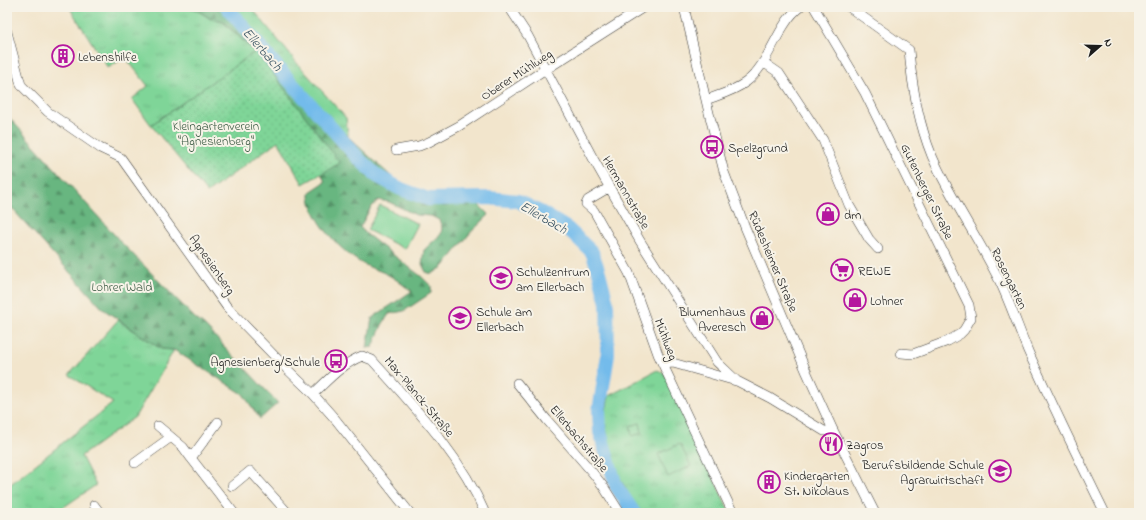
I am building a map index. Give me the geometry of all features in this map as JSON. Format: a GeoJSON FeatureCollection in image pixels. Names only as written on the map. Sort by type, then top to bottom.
{"type":"FeatureCollection","features":[{"type":"Feature","properties":{"kind":"street","name":"Hermannstraße"},"geometry":{"type":"LineString","coordinates":[[509,7],[528,36],[595,162],[640,241],[717,362],[737,381]]}},
{"type":"Feature","properties":{"kind":"street","name":"Oberer Mühlweg"},"geometry":{"type":"LineString","coordinates":[[396,150],[419,146],[458,126],[644,7]]}},
{"type":"Feature","properties":{"kind":"street","name":"Rüdesheimer Straße"},"geometry":{"type":"LineString","coordinates":[[684,7],[724,172],[745,228],[807,373],[833,430],[875,513]]}},
{"type":"Feature","properties":{"kind":"street"},"geometry":{"type":"LineString","coordinates":[[706,100],[728,92],[746,82],[763,62],[792,15],[800,7]]}},
{"type":"Feature","properties":{"kind":"street","name":"Gutenberger Straße"},"geometry":{"type":"LineString","coordinates":[[814,7],[865,93],[969,305],[971,318],[960,334],[948,341],[913,354],[901,353]]}},
{"type":"Feature","properties":{"kind":"street","name":"Rosengarten"},"geometry":{"type":"LineString","coordinates":[[849,7],[909,50],[910,67],[918,112],[932,155],[995,272],[1056,412],[1105,513]]}},
{"type":"Feature","properties":{"kind":"street","name":"Agnesienberg"},"geometry":{"type":"LineString","coordinates":[[7,32],[21,85],[48,112],[100,148],[121,158],[227,307],[313,394],[336,420],[410,513]]}},
{"type":"Feature","properties":{"kind":"street"},"geometry":{"type":"LineString","coordinates":[[763,62],[779,73],[823,140],[849,205],[869,239],[878,249]]}},
{"type":"Feature","properties":{"kind":"street","name":"Mühlweg"},"geometry":{"type":"LineString","coordinates":[[610,187],[588,200],[586,204],[594,211],[629,273],[663,364],[733,513]]}},
{"type":"Feature","properties":{"kind":"street","name":"Max-Planck-Straße"},"geometry":{"type":"LineString","coordinates":[[313,394],[353,359],[362,356],[372,360],[433,429],[445,445],[470,482],[485,513]]}},
{"type":"Feature","properties":{"kind":"street","name":"Hermannstraße"},"geometry":{"type":"LineString","coordinates":[[663,364],[673,363],[737,381],[770,398],[824,431],[833,430]]}},
{"type":"Feature","properties":{"kind":"street","name":"Ellerbachstraße"},"geometry":{"type":"LineString","coordinates":[[517,383],[592,472],[620,513]]}},
{"type":"Feature","properties":{"kind":"street"},"geometry":{"type":"LineString","coordinates":[[190,458],[218,422]]}},
{"type":"Feature","properties":{"kind":"street"},"geometry":{"type":"LineString","coordinates":[[158,426],[183,447],[234,513]]}},
{"type":"Feature","properties":{"kind":"street"},"geometry":{"type":"LineString","coordinates":[[135,463],[171,437]]}},
{"type":"Feature","properties":{"kind":"street"},"geometry":{"type":"LineString","coordinates":[[232,486],[250,471],[288,513]]}},
{"type":"Feature","properties":{"kind":"street"},"geometry":{"type":"LineString","coordinates":[[94,505],[100,513]]}},
{"type":"Feature","properties":{"kind":"green space"},"geometry":{"type":"Polygon","coordinates":[[[69,7],[189,7],[211,19],[223,22],[256,51],[151,125],[132,99],[148,86],[125,57],[108,68],[69,7]]]}},
{"type":"Feature","properties":{"kind":"green space"},"geometry":{"type":"Polygon","coordinates":[[[189,7],[232,7],[284,70],[331,121],[394,179],[426,194],[439,197],[466,192],[489,215],[471,232],[443,267],[432,274],[426,272],[422,264],[424,250],[441,234],[442,227],[439,220],[431,216],[416,215],[389,202],[378,200],[370,209],[360,227],[365,233],[422,277],[431,286],[431,293],[404,311],[389,314],[382,325],[373,347],[367,348],[372,318],[412,291],[389,275],[366,266],[355,259],[336,243],[320,223],[314,212],[310,192],[325,182],[321,173],[339,162],[256,51],[223,22],[211,19],[189,7]]]}},
{"type":"Feature","properties":{"kind":"green space"},"geometry":{"type":"Polygon","coordinates":[[[232,7],[251,7],[297,63],[346,118],[348,136],[302,90],[232,7]]]}},
{"type":"Feature","properties":{"kind":"green space","name":"Kleingartenverein \"Agnesienberg\""},"geometry":{"type":"Polygon","coordinates":[[[256,51],[340,163],[303,184],[278,141],[207,193],[151,125],[256,51]]]}},
{"type":"Feature","properties":{"kind":"green space","name":"Lohrer Wald"},"geometry":{"type":"Polygon","coordinates":[[[7,115],[120,241],[195,318],[205,326],[278,403],[260,419],[243,394],[174,350],[161,349],[103,309],[7,203],[7,115]]]}},
{"type":"Feature","properties":{"kind":"green space"},"geometry":{"type":"Polygon","coordinates":[[[380,205],[418,224],[405,249],[367,230],[380,205]]]}},
{"type":"Feature","properties":{"kind":"green space"},"geometry":{"type":"Polygon","coordinates":[[[118,320],[161,349],[174,350],[135,417],[81,456],[96,485],[55,513],[7,513],[7,487],[113,403],[69,375],[118,320]]]}},
{"type":"Feature","properties":{"kind":"green space"},"geometry":{"type":"Polygon","coordinates":[[[657,370],[665,373],[730,513],[642,513],[631,498],[615,469],[604,419],[609,396],[657,370]]]}},
{"type":"Feature","properties":{"kind":"green space"},"geometry":{"type":"Polygon","coordinates":[[[640,423],[642,433],[632,436],[630,426],[640,423]]]}},
{"type":"Feature","properties":{"kind":"green space"},"geometry":{"type":"Polygon","coordinates":[[[680,444],[691,466],[668,477],[658,454],[680,444]]]}},
{"type":"Feature","properties":{"kind":"waterway","name":"Ellerbach"},"geometry":{"type":"LineString","coordinates":[[227,7],[272,61],[359,159],[377,176],[401,189],[428,199],[489,198],[518,201],[542,213],[568,229],[592,252],[607,303],[608,355],[599,411],[600,432],[616,486],[634,513]]}},
{"type":"Feature","properties":{"kind":"place","name":"Lebenshilfe"},"geometry":{"type":"Point","coordinates":[63,56]}},
{"type":"Feature","properties":{"kind":"place","name":"Spelzgrund"},"geometry":{"type":"Point","coordinates":[712,147]}},
{"type":"Feature","properties":{"kind":"place","name":"dm"},"geometry":{"type":"Point","coordinates":[828,214]}},
{"type":"Feature","properties":{"kind":"place","name":"REWE"},"geometry":{"type":"Point","coordinates":[842,270]}},
{"type":"Feature","properties":{"kind":"place","name":"Schulzentrum am Ellerbach"},"geometry":{"type":"Point","coordinates":[501,278]}},
{"type":"Feature","properties":{"kind":"place","name":"Lohner"},"geometry":{"type":"Point","coordinates":[855,300]}},
{"type":"Feature","properties":{"kind":"place","name":"Schule am Ellerbach"},"geometry":{"type":"Point","coordinates":[460,318]}},
{"type":"Feature","properties":{"kind":"place","name":"Blumenhaus Averesch"},"geometry":{"type":"Point","coordinates":[762,318]}},
{"type":"Feature","properties":{"kind":"place","name":"Agnesienberg/Schule"},"geometry":{"type":"Point","coordinates":[336,361]}},
{"type":"Feature","properties":{"kind":"place","name":"Zagros"},"geometry":{"type":"Point","coordinates":[831,444]}},
{"type":"Feature","properties":{"kind":"place","name":"Berufsbildende Schule Agrarwirtschaft"},"geometry":{"type":"Point","coordinates":[1000,471]}},
{"type":"Feature","properties":{"kind":"place","name":"Kindergarten St. Nikolaus"},"geometry":{"type":"Point","coordinates":[769,482]}}]}
